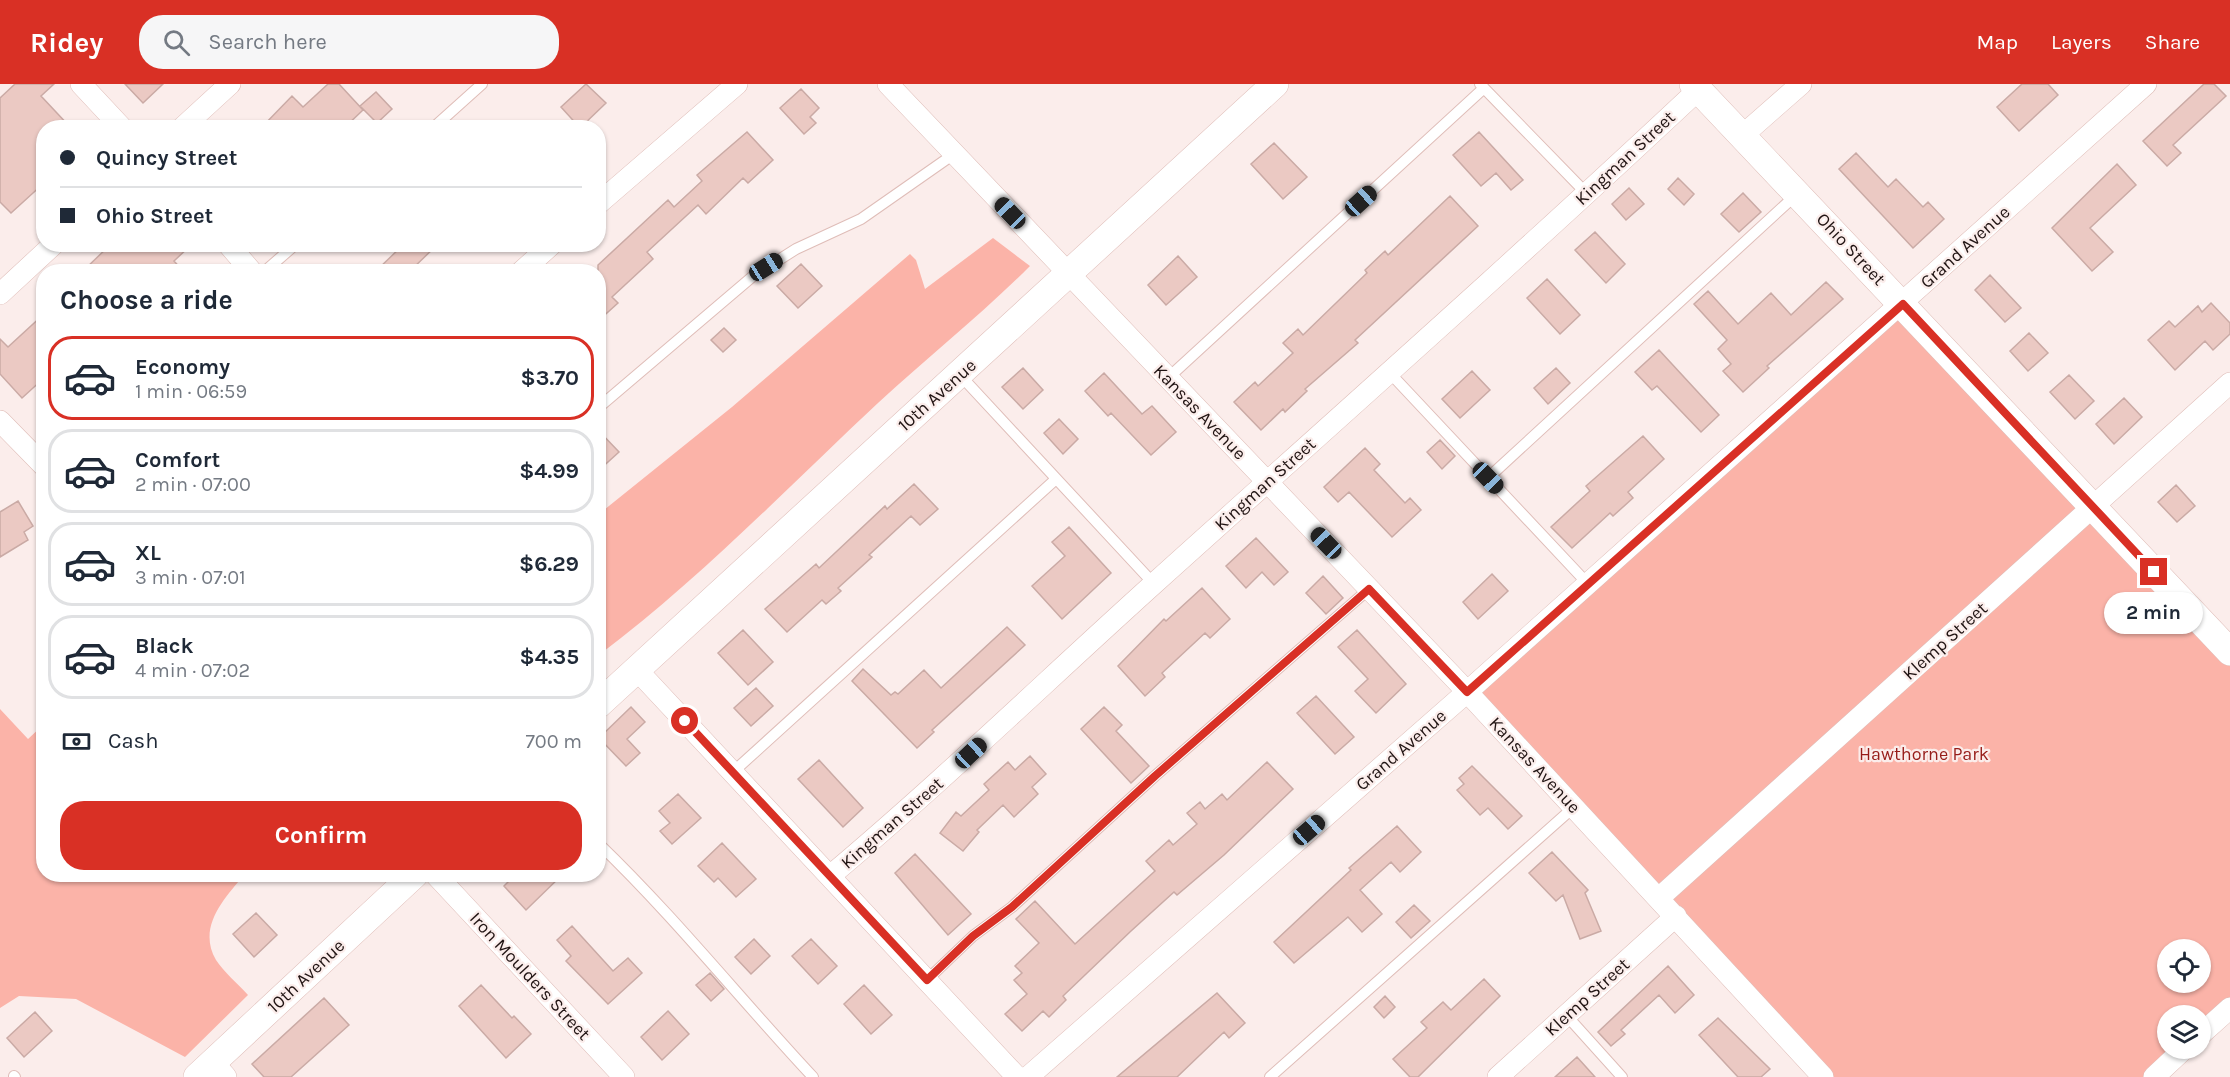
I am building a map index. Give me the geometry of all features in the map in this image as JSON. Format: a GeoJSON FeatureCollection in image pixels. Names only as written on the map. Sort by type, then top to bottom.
{"type":"FeatureCollection","features":[{"type":"Feature","properties":{"kind":"street"},"geometry":{"type":"LineString","coordinates":[[81,84],[115,120]]}},
{"type":"Feature","properties":{"kind":"street"},"geometry":{"type":"LineString","coordinates":[[191,120],[230,84]]}},
{"type":"Feature","properties":{"kind":"street"},"geometry":{"type":"LineString","coordinates":[[606,197],[737,84]]}},
{"type":"Feature","properties":{"kind":"street","name":"Kansas Avenue"},"geometry":{"type":"LineString","coordinates":[[888,84],[1467,692],[1676,916]]}},
{"type":"Feature","properties":{"kind":"street","name":"10th Avenue"},"geometry":{"type":"LineString","coordinates":[[606,698],[1275,84]]}},
{"type":"Feature","properties":{"kind":"street"},"geometry":{"type":"LineString","coordinates":[[1743,135],[1801,84]]}},
{"type":"Feature","properties":{"kind":"street","name":"Grand Avenue"},"geometry":{"type":"LineString","coordinates":[[1028,1077],[1467,692],[2146,84]]}},
{"type":"Feature","properties":{"kind":"street","name":"Ohio Street"},"geometry":{"type":"LineString","coordinates":[[1695,87],[1798,193],[2230,652]]}},
{"type":"Feature","properties":{"kind":"street","name":"Kingman Street"},"geometry":{"type":"LineString","coordinates":[[830,876],[921,799],[1154,584],[1587,194],[1695,87]]}},
{"type":"Feature","properties":{"kind":"street"},"geometry":{"type":"LineString","coordinates":[[0,294],[45,252]]}},
{"type":"Feature","properties":{"kind":"street"},"geometry":{"type":"LineString","coordinates":[[235,252],[245,264]]}},
{"type":"Feature","properties":{"kind":"street"},"geometry":{"type":"LineString","coordinates":[[530,264],[543,252]]}},
{"type":"Feature","properties":{"kind":"street","name":"Klemp Street"},"geometry":{"type":"LineString","coordinates":[[1659,898],[2230,383]]}},
{"type":"Feature","properties":{"kind":"street"},"geometry":{"type":"LineString","coordinates":[[0,421],[36,458]]}},
{"type":"Feature","properties":{"kind":"street"},"geometry":{"type":"LineString","coordinates":[[637,670],[1017,1077]]}},
{"type":"Feature","properties":{"kind":"street","name":"10th Avenue"},"geometry":{"type":"LineString","coordinates":[[212,1072],[407,882]]}},
{"type":"Feature","properties":{"kind":"street","name":"Iron Moulders Street"},"geometry":{"type":"LineString","coordinates":[[442,882],[624,1077]]}},
{"type":"Feature","properties":{"kind":"street"},"geometry":{"type":"LineString","coordinates":[[1676,916],[1823,1077]]}},
{"type":"Feature","properties":{"kind":"street","name":"Klemp Street"},"geometry":{"type":"LineString","coordinates":[[1498,1077],[1676,916]]}},
{"type":"Feature","properties":{"kind":"street"},"geometry":{"type":"LineString","coordinates":[[2211,1025],[2230,1008]]}},
{"type":"Feature","properties":{"kind":"street"},"geometry":{"type":"LineString","coordinates":[[2154,1077],[2174,1059]]}},
{"type":"Feature","properties":{"kind":"lane"},"geometry":{"type":"LineString","coordinates":[[442,120],[482,84]]}},
{"type":"Feature","properties":{"kind":"lane"},"geometry":{"type":"LineString","coordinates":[[1168,378],[1482,86],[1587,194]]}},
{"type":"Feature","properties":{"kind":"lane"},"geometry":{"type":"LineString","coordinates":[[606,401],[752,277],[796,249],[861,219],[954,154]]}},
{"type":"Feature","properties":{"kind":"lane"},"geometry":{"type":"LineString","coordinates":[[1488,478],[1798,193]]}},
{"type":"Feature","properties":{"kind":"lane"},"geometry":{"type":"LineString","coordinates":[[273,264],[287,252]]}},
{"type":"Feature","properties":{"kind":"lane"},"geometry":{"type":"LineString","coordinates":[[1389,372],[1588,584]]}},
{"type":"Feature","properties":{"kind":"lane"},"geometry":{"type":"LineString","coordinates":[[960,374],[1154,584]]}},
{"type":"Feature","properties":{"kind":"lane"},"geometry":{"type":"LineString","coordinates":[[733,772],[1056,479]]}},
{"type":"Feature","properties":{"kind":"lane"},"geometry":{"type":"LineString","coordinates":[[927,980],[973,936],[1012,907],[1155,776],[1369,589]]}},
{"type":"Feature","properties":{"kind":"lane"},"geometry":{"type":"LineString","coordinates":[[1270,1077],[1574,807]]}},
{"type":"Feature","properties":{"kind":"lane"},"geometry":{"type":"LineString","coordinates":[[606,851],[714,963],[757,1017],[813,1077]]}},
{"type":"Feature","properties":{"kind":"lane"},"geometry":{"type":"LineString","coordinates":[[1567,1016],[1622,1077]]}},
{"type":"Feature","properties":{"kind":"green space"},"geometry":{"type":"Polygon","coordinates":[[[993,238],[1030,266],[878,403],[707,565],[606,650],[606,508],[732,407],[910,254],[916,260],[925,289],[993,238]]]}},
{"type":"Feature","properties":{"kind":"green space","name":"Hawthorne Park"},"geometry":{"type":"Polygon","coordinates":[[[1903,304],[2230,652],[2230,1008],[2211,1026],[2211,1005],[2157,1005],[2157,1059],[2174,1059],[2154,1077],[1823,1077],[1467,692],[1903,304]]]}},
{"type":"Feature","properties":{"kind":"green space"},"geometry":{"type":"Polygon","coordinates":[[[0,709],[28,739],[36,732],[36,882],[238,882],[215,914],[211,925],[211,948],[216,960],[248,995],[185,1057],[76,999],[19,996],[0,1008],[0,709]]]}},
{"type":"Feature","properties":{"kind":"building"},"geometry":{"type":"Polygon","coordinates":[[[15,84],[54,84],[41,96],[64,120],[36,120],[36,190],[11,213],[0,202],[0,98],[15,84]]]}},
{"type":"Feature","properties":{"kind":"building"},"geometry":{"type":"Polygon","coordinates":[[[125,84],[163,84],[143,103],[125,84]]]}},
{"type":"Feature","properties":{"kind":"building"},"geometry":{"type":"Polygon","coordinates":[[[328,84],[339,84],[363,110],[352,120],[269,120],[292,96],[303,107],[328,84]]]}},
{"type":"Feature","properties":{"kind":"building"},"geometry":{"type":"Polygon","coordinates":[[[586,84],[606,103],[588,120],[573,120],[561,107],[586,84]]]}},
{"type":"Feature","properties":{"kind":"building"},"geometry":{"type":"Polygon","coordinates":[[[2022,84],[2048,84],[2058,95],[2019,131],[1997,107],[2022,84]]]}},
{"type":"Feature","properties":{"kind":"building"},"geometry":{"type":"Polygon","coordinates":[[[2204,84],[2214,84],[2226,96],[2173,145],[2181,153],[2167,166],[2143,141],[2204,84]]]}},
{"type":"Feature","properties":{"kind":"building"},"geometry":{"type":"Polygon","coordinates":[[[801,89],[819,108],[810,117],[816,123],[804,134],[780,108],[801,89]]]}},
{"type":"Feature","properties":{"kind":"building"},"geometry":{"type":"Polygon","coordinates":[[[376,92],[392,109],[380,120],[374,120],[360,106],[376,92]]]}},
{"type":"Feature","properties":{"kind":"building"},"geometry":{"type":"Polygon","coordinates":[[[747,132],[773,160],[748,183],[743,178],[706,214],[698,205],[647,252],[653,259],[612,297],[618,303],[606,314],[606,264],[599,264],[668,200],[674,207],[702,181],[697,175],[747,132]]]}},
{"type":"Feature","properties":{"kind":"building"},"geometry":{"type":"Polygon","coordinates":[[[1479,132],[1523,180],[1511,190],[1496,173],[1481,186],[1453,155],[1479,132]]]}},
{"type":"Feature","properties":{"kind":"building"},"geometry":{"type":"Polygon","coordinates":[[[1274,143],[1307,177],[1283,199],[1251,164],[1274,143]]]}},
{"type":"Feature","properties":{"kind":"building"},"geometry":{"type":"Polygon","coordinates":[[[1856,153],[1888,187],[1896,179],[1923,207],[1928,202],[1944,219],[1913,248],[1839,169],[1856,153]]]}},
{"type":"Feature","properties":{"kind":"building"},"geometry":{"type":"Polygon","coordinates":[[[2117,164],[2136,185],[2090,228],[2113,252],[2092,271],[2052,228],[2117,164]]]}},
{"type":"Feature","properties":{"kind":"building"},"geometry":{"type":"Polygon","coordinates":[[[1678,178],[1694,194],[1684,205],[1668,189],[1678,178]]]}},
{"type":"Feature","properties":{"kind":"building"},"geometry":{"type":"Polygon","coordinates":[[[1629,188],[1644,204],[1626,220],[1612,204],[1629,188]]]}},
{"type":"Feature","properties":{"kind":"building"},"geometry":{"type":"Polygon","coordinates":[[[1743,193],[1761,212],[1739,232],[1721,214],[1743,193]]]}},
{"type":"Feature","properties":{"kind":"building"},"geometry":{"type":"Polygon","coordinates":[[[1450,196],[1478,226],[1355,340],[1358,343],[1305,389],[1307,391],[1285,412],[1283,409],[1261,430],[1234,402],[1255,382],[1258,386],[1293,353],[1283,343],[1298,329],[1303,335],[1367,273],[1365,270],[1385,251],[1388,255],[1450,196]]]}},
{"type":"Feature","properties":{"kind":"building"},"geometry":{"type":"Polygon","coordinates":[[[1595,232],[1625,264],[1606,283],[1575,250],[1595,232]]]}},
{"type":"Feature","properties":{"kind":"building"},"geometry":{"type":"Polygon","coordinates":[[[103,252],[184,252],[174,261],[177,264],[90,264],[103,252]]]}},
{"type":"Feature","properties":{"kind":"building"},"geometry":{"type":"Polygon","coordinates":[[[396,252],[430,252],[417,264],[383,264],[396,252]]]}},
{"type":"Feature","properties":{"kind":"building"},"geometry":{"type":"Polygon","coordinates":[[[1178,256],[1197,277],[1166,305],[1148,285],[1178,256]]]}},
{"type":"Feature","properties":{"kind":"building"},"geometry":{"type":"Polygon","coordinates":[[[801,264],[822,286],[798,308],[777,286],[801,264]]]}},
{"type":"Feature","properties":{"kind":"building"},"geometry":{"type":"Polygon","coordinates":[[[1990,275],[2021,308],[2005,322],[1975,290],[1990,275]]]}},
{"type":"Feature","properties":{"kind":"building"},"geometry":{"type":"Polygon","coordinates":[[[1547,279],[1580,315],[1560,334],[1527,298],[1547,279]]]}},
{"type":"Feature","properties":{"kind":"building"},"geometry":{"type":"Polygon","coordinates":[[[1826,282],[1843,299],[1767,366],[1769,368],[1743,392],[1723,371],[1731,364],[1718,349],[1727,340],[1694,304],[1708,291],[1738,324],[1771,293],[1791,315],[1826,282]]]}},
{"type":"Feature","properties":{"kind":"building"},"geometry":{"type":"Polygon","coordinates":[[[2211,303],[2230,323],[2230,334],[2213,350],[2205,341],[2175,370],[2148,340],[2169,321],[2175,327],[2198,306],[2202,312],[2211,303]]]}},
{"type":"Feature","properties":{"kind":"building"},"geometry":{"type":"Polygon","coordinates":[[[36,321],[36,385],[22,398],[0,374],[0,339],[8,347],[36,321]]]}},
{"type":"Feature","properties":{"kind":"building"},"geometry":{"type":"Polygon","coordinates":[[[724,328],[736,340],[723,352],[711,340],[724,328]]]}},
{"type":"Feature","properties":{"kind":"building"},"geometry":{"type":"Polygon","coordinates":[[[2029,333],[2048,353],[2028,371],[2010,351],[2029,333]]]}},
{"type":"Feature","properties":{"kind":"building"},"geometry":{"type":"Polygon","coordinates":[[[1659,350],[1719,415],[1701,432],[1657,386],[1652,390],[1635,372],[1659,350]]]}},
{"type":"Feature","properties":{"kind":"building"},"geometry":{"type":"Polygon","coordinates":[[[1023,368],[1043,390],[1023,409],[1002,387],[1023,368]]]}},
{"type":"Feature","properties":{"kind":"building"},"geometry":{"type":"Polygon","coordinates":[[[1556,368],[1570,383],[1548,404],[1534,388],[1556,368]]]}},
{"type":"Feature","properties":{"kind":"building"},"geometry":{"type":"Polygon","coordinates":[[[1472,371],[1490,390],[1460,418],[1442,399],[1472,371]]]}},
{"type":"Feature","properties":{"kind":"building"},"geometry":{"type":"Polygon","coordinates":[[[1104,373],[1142,414],[1152,406],[1176,432],[1151,455],[1111,413],[1108,416],[1085,391],[1104,373]]]}},
{"type":"Feature","properties":{"kind":"building"},"geometry":{"type":"Polygon","coordinates":[[[2069,375],[2094,401],[2075,419],[2050,392],[2069,375]]]}},
{"type":"Feature","properties":{"kind":"building"},"geometry":{"type":"Polygon","coordinates":[[[2124,398],[2142,417],[2114,444],[2096,424],[2124,398]]]}},
{"type":"Feature","properties":{"kind":"building"},"geometry":{"type":"Polygon","coordinates":[[[1059,419],[1078,439],[1063,454],[1044,433],[1059,419]]]}},
{"type":"Feature","properties":{"kind":"building"},"geometry":{"type":"Polygon","coordinates":[[[1643,436],[1664,459],[1628,492],[1633,498],[1613,516],[1610,513],[1572,548],[1551,527],[1590,491],[1586,486],[1643,436]]]}},
{"type":"Feature","properties":{"kind":"building"},"geometry":{"type":"Polygon","coordinates":[[[606,438],[619,452],[606,464],[606,438]]]}},
{"type":"Feature","properties":{"kind":"building"},"geometry":{"type":"Polygon","coordinates":[[[1440,440],[1455,456],[1442,469],[1427,452],[1440,440]]]}},
{"type":"Feature","properties":{"kind":"building"},"geometry":{"type":"Polygon","coordinates":[[[1365,448],[1380,464],[1374,470],[1405,503],[1410,498],[1421,510],[1392,537],[1349,492],[1338,502],[1324,487],[1365,448]]]}},
{"type":"Feature","properties":{"kind":"building"},"geometry":{"type":"Polygon","coordinates":[[[914,484],[938,509],[920,525],[911,516],[869,555],[872,557],[838,588],[841,591],[826,604],[822,600],[787,632],[765,609],[816,564],[819,568],[885,506],[887,509],[914,484]]]}},
{"type":"Feature","properties":{"kind":"building"},"geometry":{"type":"Polygon","coordinates":[[[2176,485],[2195,506],[2177,522],[2158,502],[2176,485]]]}},
{"type":"Feature","properties":{"kind":"building"},"geometry":{"type":"Polygon","coordinates":[[[18,501],[33,526],[24,532],[28,540],[0,557],[0,512],[18,501]]]}},
{"type":"Feature","properties":{"kind":"building"},"geometry":{"type":"Polygon","coordinates":[[[1069,527],[1111,573],[1062,619],[1032,586],[1065,556],[1052,542],[1069,527]]]}},
{"type":"Feature","properties":{"kind":"building"},"geometry":{"type":"Polygon","coordinates":[[[1256,538],[1288,572],[1274,585],[1262,572],[1246,588],[1226,566],[1256,538]]]}},
{"type":"Feature","properties":{"kind":"building"},"geometry":{"type":"Polygon","coordinates":[[[1492,574],[1508,591],[1478,619],[1463,602],[1492,574]]]}},
{"type":"Feature","properties":{"kind":"building"},"geometry":{"type":"Polygon","coordinates":[[[1323,576],[1343,598],[1326,614],[1306,593],[1323,576]]]}},
{"type":"Feature","properties":{"kind":"building"},"geometry":{"type":"Polygon","coordinates":[[[1202,588],[1230,619],[1210,638],[1205,633],[1162,673],[1165,677],[1145,696],[1118,666],[1164,619],[1166,621],[1202,588]]]}},
{"type":"Feature","properties":{"kind":"building"},"geometry":{"type":"Polygon","coordinates":[[[1007,627],[1025,645],[932,730],[934,732],[917,748],[852,681],[863,669],[891,695],[895,692],[898,694],[924,670],[941,688],[1007,627]]]}},
{"type":"Feature","properties":{"kind":"building"},"geometry":{"type":"Polygon","coordinates":[[[743,630],[773,662],[748,685],[718,653],[743,630]]]}},
{"type":"Feature","properties":{"kind":"building"},"geometry":{"type":"Polygon","coordinates":[[[1357,630],[1406,684],[1376,713],[1355,691],[1368,679],[1338,647],[1357,630]]]}},
{"type":"Feature","properties":{"kind":"building"},"geometry":{"type":"Polygon","coordinates":[[[756,688],[773,706],[751,726],[734,708],[756,688]]]}},
{"type":"Feature","properties":{"kind":"building"},"geometry":{"type":"Polygon","coordinates":[[[1316,696],[1354,737],[1335,754],[1297,713],[1316,696]]]}},
{"type":"Feature","properties":{"kind":"building"},"geometry":{"type":"Polygon","coordinates":[[[631,707],[645,722],[627,739],[640,753],[626,766],[606,745],[606,731],[631,707]]]}},
{"type":"Feature","properties":{"kind":"building"},"geometry":{"type":"Polygon","coordinates":[[[1104,707],[1122,725],[1116,731],[1149,766],[1131,783],[1081,729],[1104,707]]]}},
{"type":"Feature","properties":{"kind":"building"},"geometry":{"type":"Polygon","coordinates":[[[1030,756],[1046,774],[1032,787],[1038,794],[1014,817],[1003,805],[977,830],[979,832],[963,851],[940,833],[956,812],[961,816],[989,790],[984,784],[1008,762],[1015,770],[1030,756]]]}},
{"type":"Feature","properties":{"kind":"building"},"geometry":{"type":"Polygon","coordinates":[[[819,760],[863,808],[843,827],[798,779],[819,760]]]}},
{"type":"Feature","properties":{"kind":"building"},"geometry":{"type":"Polygon","coordinates":[[[1267,762],[1293,789],[1224,855],[1177,895],[1174,892],[1131,931],[1063,996],[1066,1000],[1049,1017],[1043,1011],[1022,1031],[1005,1014],[1027,994],[1014,980],[1022,973],[1015,966],[1039,943],[1016,919],[1035,901],[1075,944],[1155,871],[1146,861],[1169,840],[1173,845],[1197,824],[1187,813],[1200,802],[1205,809],[1222,794],[1227,800],[1267,762]]]}},
{"type":"Feature","properties":{"kind":"building"},"geometry":{"type":"Polygon","coordinates":[[[1472,766],[1522,816],[1508,829],[1488,808],[1480,815],[1457,790],[1464,784],[1459,778],[1472,766]]]}},
{"type":"Feature","properties":{"kind":"building"},"geometry":{"type":"Polygon","coordinates":[[[678,794],[701,818],[672,844],[660,831],[670,823],[659,811],[678,794]]]}},
{"type":"Feature","properties":{"kind":"building"},"geometry":{"type":"Polygon","coordinates":[[[1397,826],[1421,852],[1400,872],[1391,862],[1360,890],[1382,914],[1362,932],[1348,917],[1294,963],[1274,942],[1351,870],[1349,868],[1397,826]]]}},
{"type":"Feature","properties":{"kind":"building"},"geometry":{"type":"Polygon","coordinates":[[[722,843],[756,879],[736,897],[718,878],[714,882],[698,866],[722,843]]]}},
{"type":"Feature","properties":{"kind":"building"},"geometry":{"type":"Polygon","coordinates":[[[1552,852],[1588,890],[1585,893],[1601,931],[1580,939],[1563,895],[1556,901],[1529,873],[1552,852]]]}},
{"type":"Feature","properties":{"kind":"building"},"geometry":{"type":"Polygon","coordinates":[[[915,854],[971,914],[948,935],[895,873],[915,854]]]}},
{"type":"Feature","properties":{"kind":"building"},"geometry":{"type":"Polygon","coordinates":[[[508,882],[555,882],[526,910],[504,886],[508,882]]]}},
{"type":"Feature","properties":{"kind":"building"},"geometry":{"type":"Polygon","coordinates":[[[1414,905],[1430,921],[1411,938],[1396,922],[1414,905]]]}},
{"type":"Feature","properties":{"kind":"building"},"geometry":{"type":"Polygon","coordinates":[[[256,913],[277,935],[254,957],[233,934],[256,913]]]}},
{"type":"Feature","properties":{"kind":"building"},"geometry":{"type":"Polygon","coordinates":[[[572,926],[613,971],[628,958],[642,973],[608,1004],[566,961],[571,956],[557,940],[572,926]]]}},
{"type":"Feature","properties":{"kind":"building"},"geometry":{"type":"Polygon","coordinates":[[[754,939],[770,956],[751,974],[735,957],[754,939]]]}},
{"type":"Feature","properties":{"kind":"building"},"geometry":{"type":"Polygon","coordinates":[[[811,939],[837,966],[818,984],[792,956],[811,939]]]}},
{"type":"Feature","properties":{"kind":"building"},"geometry":{"type":"Polygon","coordinates":[[[1668,966],[1694,995],[1675,1013],[1659,995],[1621,1030],[1625,1034],[1611,1046],[1598,1032],[1668,966]]]}},
{"type":"Feature","properties":{"kind":"building"},"geometry":{"type":"Polygon","coordinates":[[[710,973],[724,989],[711,1001],[696,985],[710,973]]]}},
{"type":"Feature","properties":{"kind":"building"},"geometry":{"type":"Polygon","coordinates":[[[1484,979],[1500,996],[1418,1077],[1410,1077],[1393,1059],[1427,1028],[1421,1022],[1443,1002],[1451,1010],[1484,979]]]}},
{"type":"Feature","properties":{"kind":"building"},"geometry":{"type":"Polygon","coordinates":[[[481,985],[512,1018],[514,1016],[531,1034],[506,1058],[459,1006],[481,985]]]}},
{"type":"Feature","properties":{"kind":"building"},"geometry":{"type":"Polygon","coordinates":[[[864,985],[892,1015],[871,1034],[844,1004],[864,985]]]}},
{"type":"Feature","properties":{"kind":"building"},"geometry":{"type":"Polygon","coordinates":[[[1217,993],[1245,1023],[1229,1038],[1224,1032],[1177,1077],[1117,1077],[1217,993]]]}},
{"type":"Feature","properties":{"kind":"building"},"geometry":{"type":"Polygon","coordinates":[[[1385,996],[1395,1007],[1384,1018],[1374,1007],[1385,996]]]}},
{"type":"Feature","properties":{"kind":"building"},"geometry":{"type":"Polygon","coordinates":[[[324,998],[349,1025],[291,1077],[264,1077],[252,1064],[324,998]]]}},
{"type":"Feature","properties":{"kind":"building"},"geometry":{"type":"Polygon","coordinates":[[[668,1011],[689,1034],[662,1060],[641,1037],[668,1011]]]}},
{"type":"Feature","properties":{"kind":"building"},"geometry":{"type":"Polygon","coordinates":[[[35,1012],[52,1031],[24,1057],[7,1038],[35,1012]]]}},
{"type":"Feature","properties":{"kind":"building"},"geometry":{"type":"Polygon","coordinates":[[[1718,1018],[1770,1069],[1761,1077],[1738,1077],[1699,1035],[1718,1018]]]}},
{"type":"Feature","properties":{"kind":"building"},"geometry":{"type":"Polygon","coordinates":[[[1577,1057],[1595,1077],[1555,1077],[1577,1057]]]}},
{"type":"Feature","properties":{"kind":"route"},"geometry":{"type":"LineString","coordinates":[[685,721],[927,980],[973,936],[1012,907],[1155,776],[1369,589],[1467,692],[1903,304],[2154,572]]}}]}
